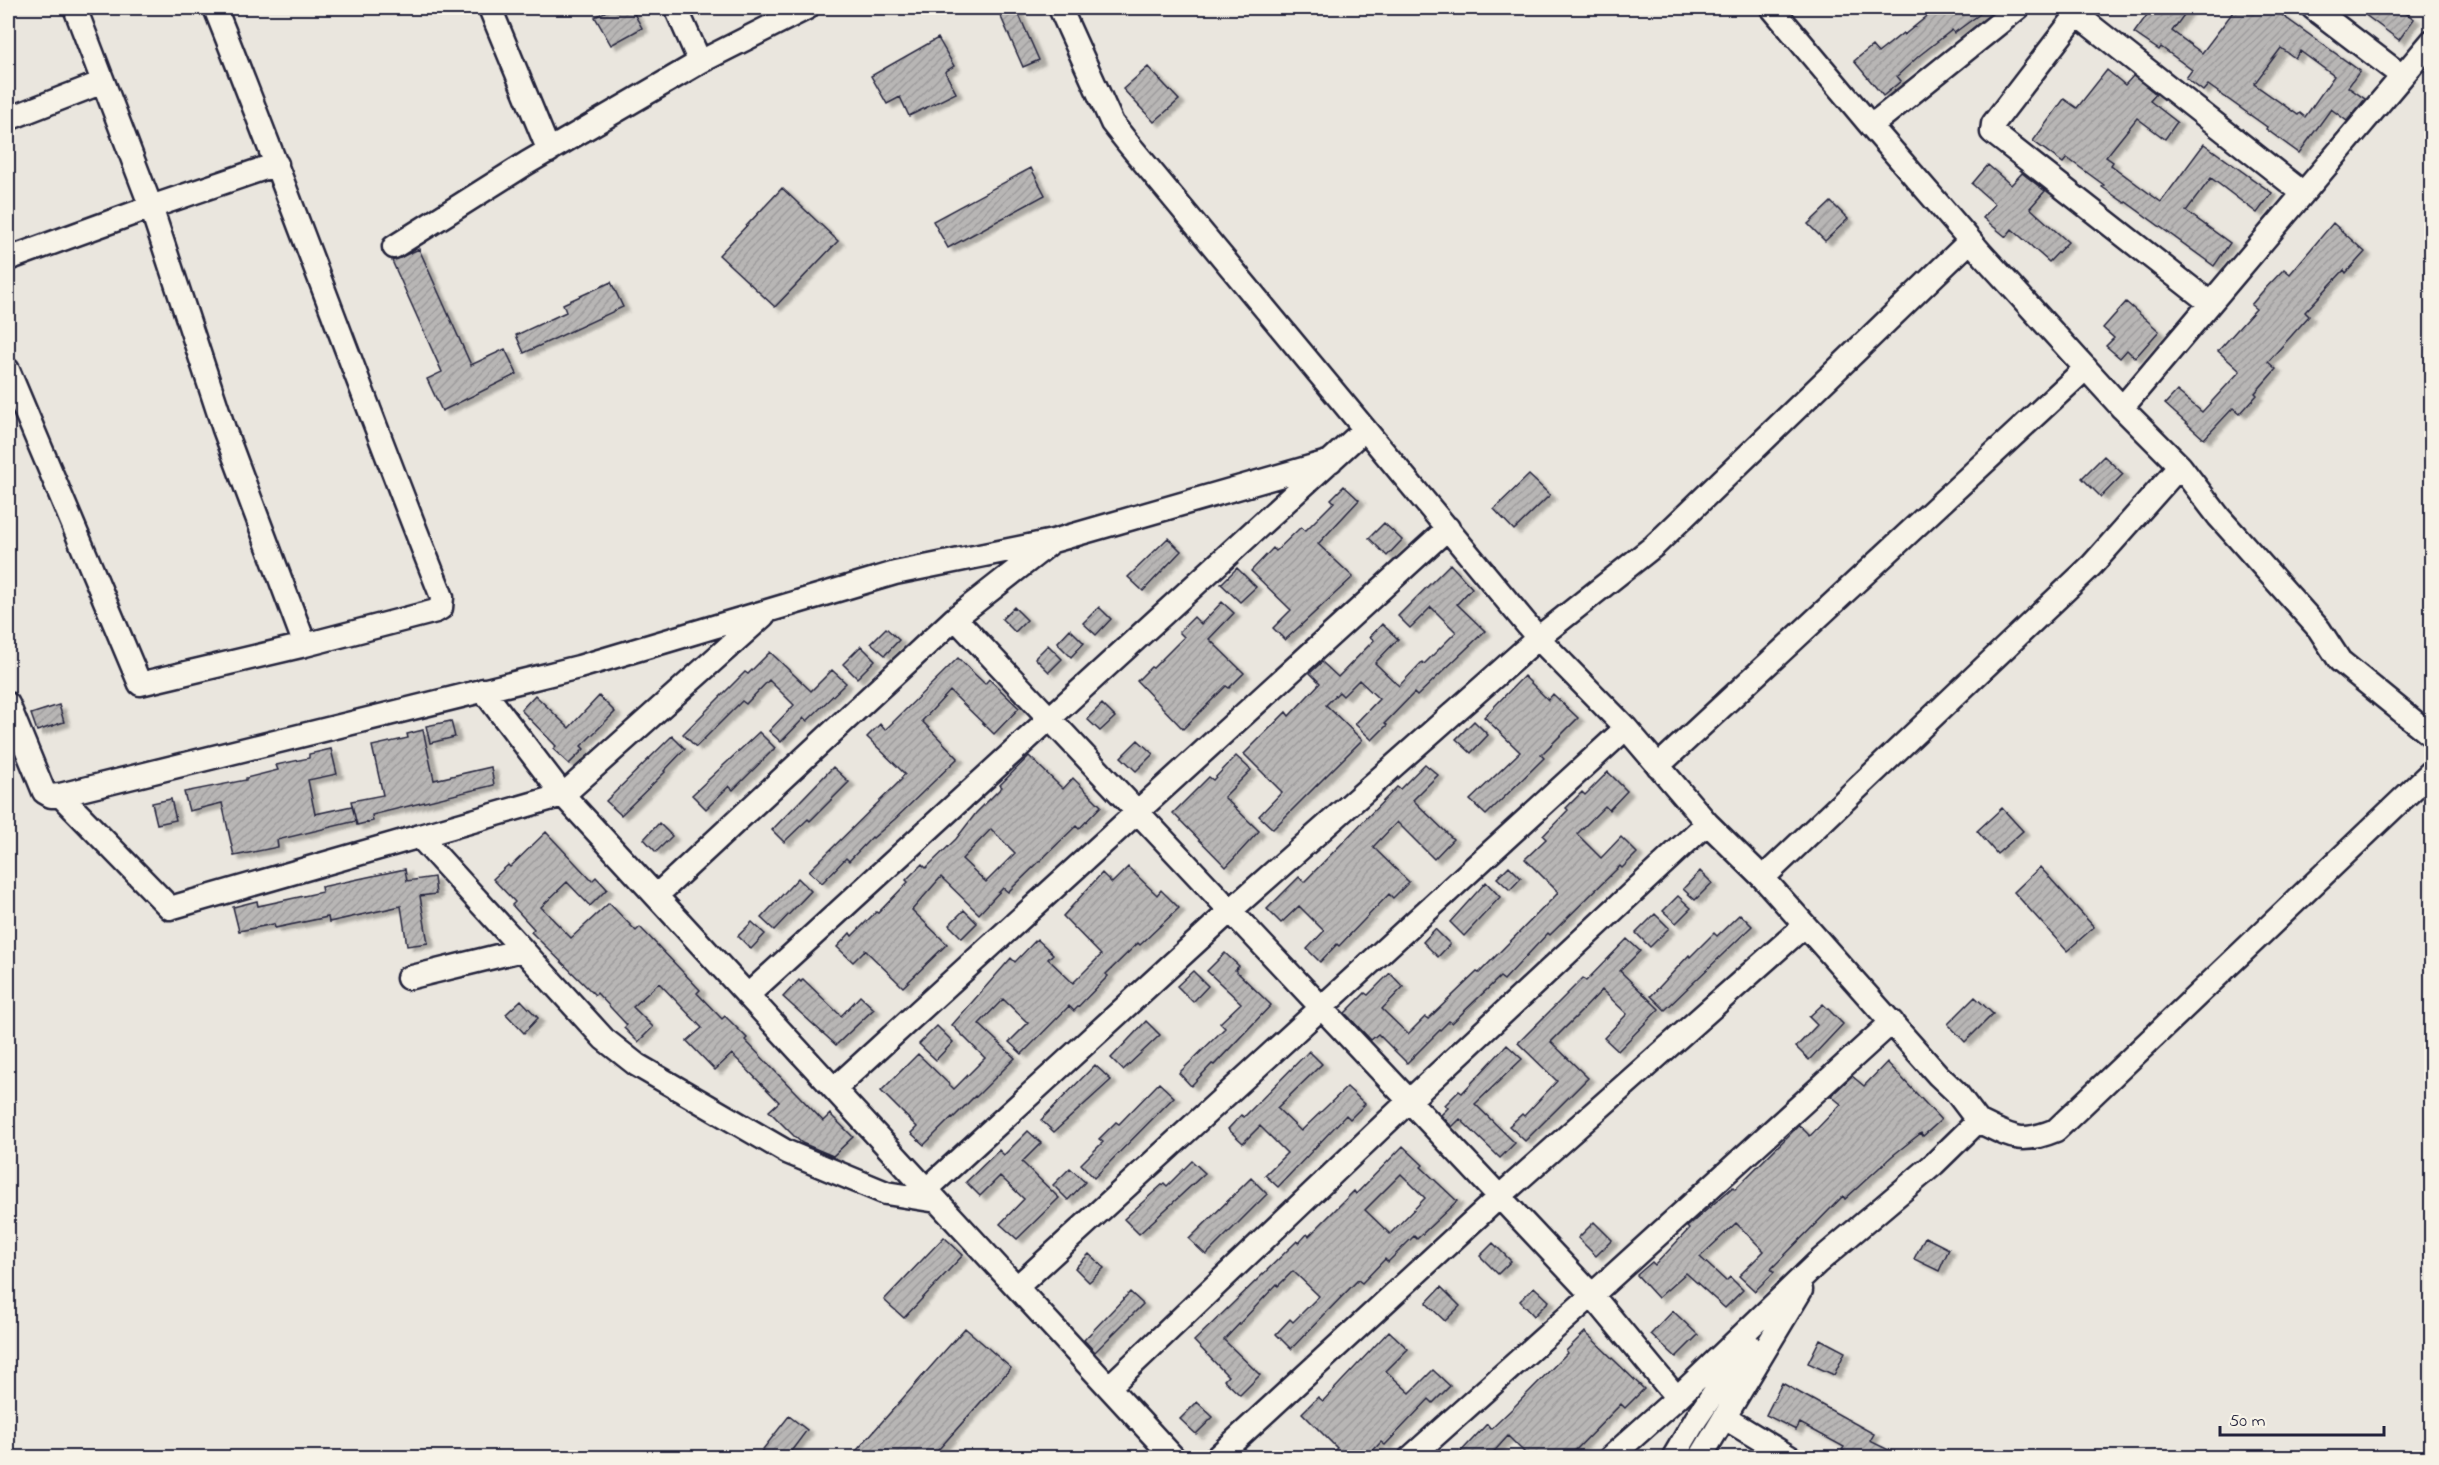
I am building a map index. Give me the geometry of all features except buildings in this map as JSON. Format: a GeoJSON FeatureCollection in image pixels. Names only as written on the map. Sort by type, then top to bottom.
{"type":"FeatureCollection","features":[{"type":"Feature","properties":{"kind":"street"},"geometry":{"type":"LineString","coordinates":[[75,8],[151,207],[224,429],[305,645]]}},
{"type":"Feature","properties":{"kind":"street"},"geometry":{"type":"LineString","coordinates":[[8,370],[140,684],[305,645],[441,608],[442,597],[376,434],[277,164],[215,8]]}},
{"type":"Feature","properties":{"kind":"street"},"geometry":{"type":"LineString","coordinates":[[490,8],[549,151]]}},
{"type":"Feature","properties":{"kind":"street"},"geometry":{"type":"LineString","coordinates":[[676,8],[699,62]]}},
{"type":"Feature","properties":{"kind":"street"},"geometry":{"type":"LineString","coordinates":[[394,247],[699,62],[807,8]]}},
{"type":"Feature","properties":{"kind":"street"},"geometry":{"type":"LineString","coordinates":[[1060,8],[1112,123],[1364,430],[1538,638],[1626,728],[1707,823],[1762,878],[1893,1022],[1938,1075],[1956,1092],[1978,1121],[2025,1140],[2056,1130],[2432,771]]}},
{"type":"Feature","properties":{"kind":"street"},"geometry":{"type":"LineString","coordinates":[[1772,8],[1970,241],[2122,408],[2180,466],[2219,517],[2319,630],[2340,661],[2432,736]]}},
{"type":"Feature","properties":{"kind":"street"},"geometry":{"type":"LineString","coordinates":[[1871,126],[2018,8]]}},
{"type":"Feature","properties":{"kind":"street"},"geometry":{"type":"LineString","coordinates":[[2313,8],[2402,76]]}},
{"type":"Feature","properties":{"kind":"street"},"geometry":{"type":"LineString","coordinates":[[2210,303],[1992,132],[1993,124],[2079,11],[2303,193]]}},
{"type":"Feature","properties":{"kind":"street"},"geometry":{"type":"LineString","coordinates":[[2122,408],[2432,41]]}},
{"type":"Feature","properties":{"kind":"street"},"geometry":{"type":"LineString","coordinates":[[8,119],[103,82]]}},
{"type":"Feature","properties":{"kind":"street"},"geometry":{"type":"LineString","coordinates":[[8,259],[277,164]]}},
{"type":"Feature","properties":{"kind":"street"},"geometry":{"type":"LineString","coordinates":[[420,837],[604,1039],[637,1065],[787,1152],[886,1193],[932,1195],[1230,911],[1538,638],[1654,546],[1970,241]]}},
{"type":"Feature","properties":{"kind":"street"},"geometry":{"type":"LineString","coordinates":[[1658,766],[2086,368]]}},
{"type":"Feature","properties":{"kind":"street"},"geometry":{"type":"LineString","coordinates":[[748,995],[1364,430]]}},
{"type":"Feature","properties":{"kind":"street"},"geometry":{"type":"LineString","coordinates":[[8,704],[44,792],[51,796],[60,795],[579,667],[895,573],[1053,541],[1331,461]]}},
{"type":"Feature","properties":{"kind":"street"},"geometry":{"type":"LineString","coordinates":[[1762,878],[2092,565],[2180,466]]}},
{"type":"Feature","properties":{"kind":"street"},"geometry":{"type":"LineString","coordinates":[[834,1089],[1448,528]]}},
{"type":"Feature","properties":{"kind":"street"},"geometry":{"type":"LineString","coordinates":[[656,896],[955,618],[1053,541]]}},
{"type":"Feature","properties":{"kind":"street"},"geometry":{"type":"LineString","coordinates":[[60,795],[170,908],[564,795],[768,611]]}},
{"type":"Feature","properties":{"kind":"street"},"geometry":{"type":"LineString","coordinates":[[955,618],[1593,1295],[1677,1398]]}},
{"type":"Feature","properties":{"kind":"street"},"geometry":{"type":"LineString","coordinates":[[483,690],[564,795],[1174,1458]]}},
{"type":"Feature","properties":{"kind":"street"},"geometry":{"type":"LineString","coordinates":[[1017,1287],[1626,728]]}},
{"type":"Feature","properties":{"kind":"street"},"geometry":{"type":"LineString","coordinates":[[1109,1387],[1409,1101],[1707,823]]}},
{"type":"Feature","properties":{"kind":"street"},"geometry":{"type":"LineString","coordinates":[[1216,1458],[1499,1197],[1804,926]]}},
{"type":"Feature","properties":{"kind":"street"},"geometry":{"type":"LineString","coordinates":[[408,978],[522,950]]}},
{"type":"Feature","properties":{"kind":"street"},"geometry":{"type":"LineString","coordinates":[[1410,1458],[1893,1022]]}},
{"type":"Feature","properties":{"kind":"street"},"geometry":{"type":"LineString","coordinates":[[1610,1458],[1677,1398],[1817,1263],[1934,1164],[1978,1121]]}},
{"type":"Feature","properties":{"kind":"street"},"geometry":{"type":"LineString","coordinates":[[1700,1458],[1817,1263]]}},
{"type":"Feature","properties":{"kind":"street"},"geometry":{"type":"LineString","coordinates":[[1673,1458],[1696,1419],[1773,1306]]}},
{"type":"Feature","properties":{"kind":"street"},"geometry":{"type":"LineString","coordinates":[[1725,1418],[1791,1458]]}}]}
